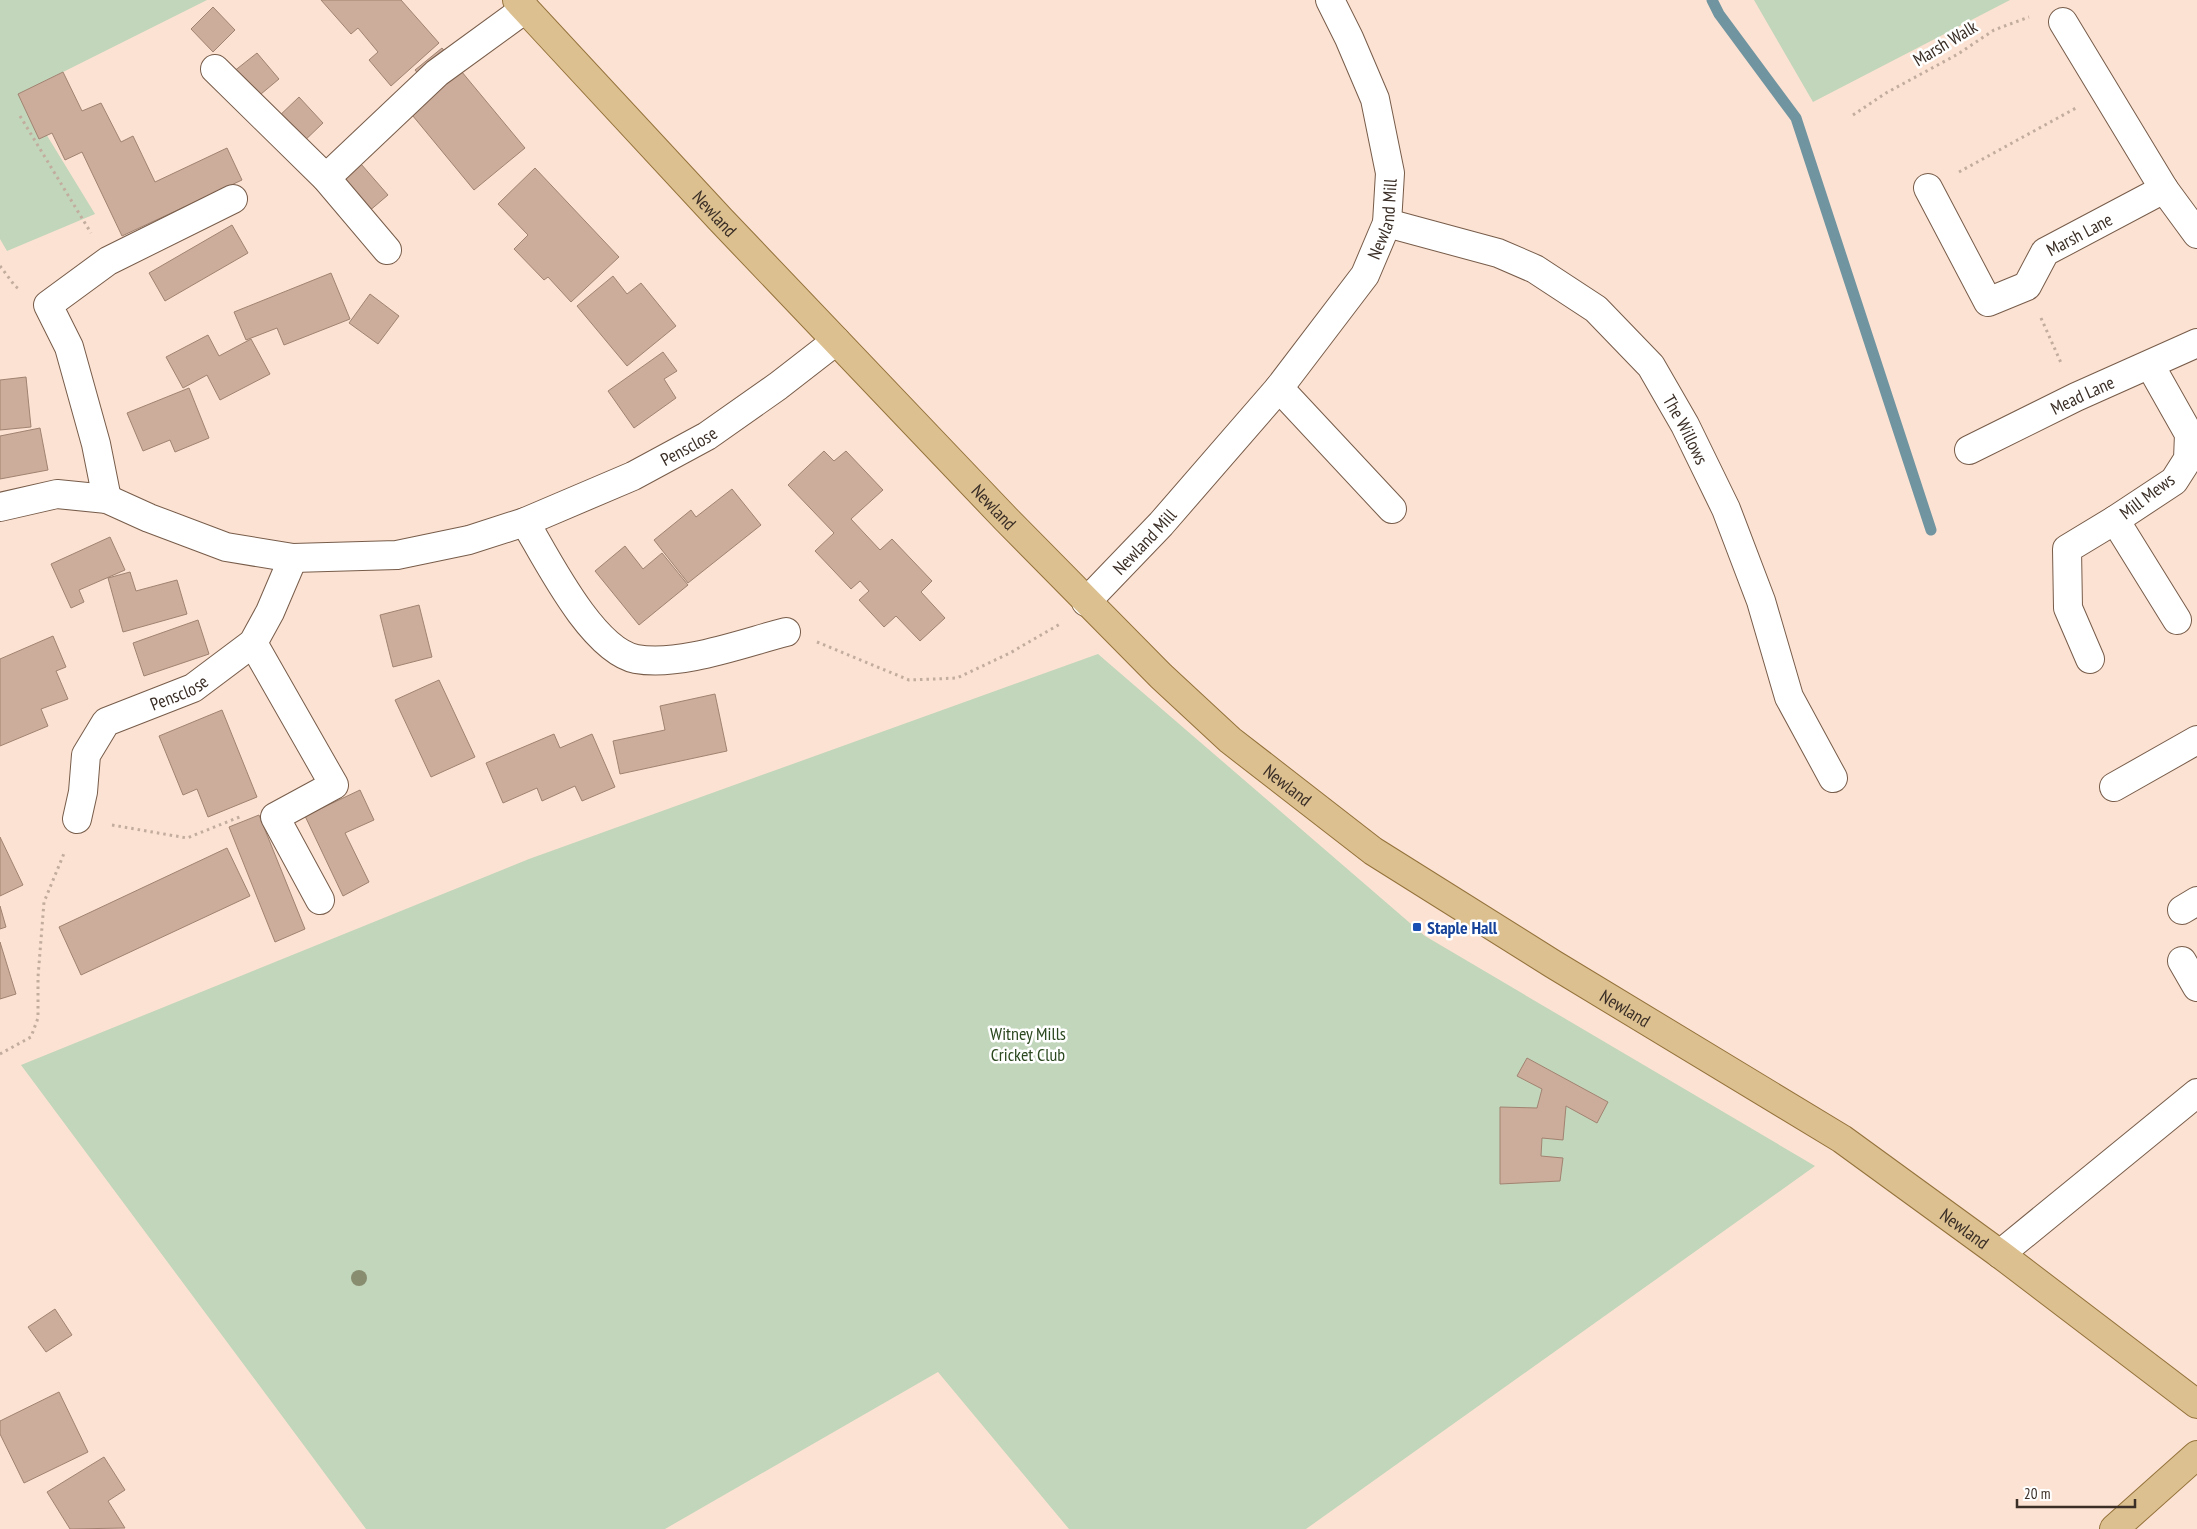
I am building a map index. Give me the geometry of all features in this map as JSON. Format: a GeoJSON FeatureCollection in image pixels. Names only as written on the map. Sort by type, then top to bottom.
{"type":"FeatureCollection","features":[{"type":"Feature","properties":{"kind":"main road","name":"Newland"},"geometry":{"type":"LineString","coordinates":[[521,4],[836,341],[1086,602],[1230,740],[1373,851],[1569,974],[1842,1139],[2000,1254],[2197,1404]]}},
{"type":"Feature","properties":{"kind":"main road"},"geometry":{"type":"LineString","coordinates":[[2114,1529],[2197,1455]]}},
{"type":"Feature","properties":{"kind":"street","name":"Newland Mill"},"geometry":{"type":"LineString","coordinates":[[1086,602],[1160,524],[1279,388],[1365,275],[1387,223],[1390,173],[1375,100],[1349,38],[1330,0]]}},
{"type":"Feature","properties":{"kind":"street"},"geometry":{"type":"LineString","coordinates":[[326,178],[437,73],[521,4]]}},
{"type":"Feature","properties":{"kind":"street"},"geometry":{"type":"LineString","coordinates":[[2063,22],[2164,189],[2197,234]]}},
{"type":"Feature","properties":{"kind":"street"},"geometry":{"type":"LineString","coordinates":[[215,69],[326,178],[387,250]]}},
{"type":"Feature","properties":{"kind":"street"},"geometry":{"type":"LineString","coordinates":[[1928,188],[1988,302],[2027,286]]}},
{"type":"Feature","properties":{"kind":"street","name":"Marsh Lane"},"geometry":{"type":"LineString","coordinates":[[2027,286],[2045,252],[2164,189]]}},
{"type":"Feature","properties":{"kind":"street"},"geometry":{"type":"LineString","coordinates":[[107,499],[96,444],[69,347],[48,305],[108,261],[233,199]]}},
{"type":"Feature","properties":{"kind":"street","name":"The Willows"},"geometry":{"type":"LineString","coordinates":[[1387,223],[1498,253],[1535,269],[1596,309],[1650,366],[1685,425],[1726,509],[1760,601],[1789,697],[1833,778]]}},
{"type":"Feature","properties":{"kind":"street","name":"Pensclose"},"geometry":{"type":"LineString","coordinates":[[0,507],[57,494],[107,499],[149,518],[226,547],[293,558],[398,555],[469,540],[525,522],[633,476],[707,436],[778,386],[836,341]]}},
{"type":"Feature","properties":{"kind":"street","name":"Mead Lane"},"geometry":{"type":"LineString","coordinates":[[1969,450],[2076,397],[2197,343]]}},
{"type":"Feature","properties":{"kind":"street","name":"Mill Mews"},"geometry":{"type":"LineString","coordinates":[[2090,659],[2068,608],[2066,549],[2115,520],[2174,481],[2188,459],[2189,434],[2150,365]]}},
{"type":"Feature","properties":{"kind":"street"},"geometry":{"type":"LineString","coordinates":[[1279,388],[1392,509]]}},
{"type":"Feature","properties":{"kind":"street","name":"Mill Mews"},"geometry":{"type":"LineString","coordinates":[[2115,520],[2177,620]]}},
{"type":"Feature","properties":{"kind":"street"},"geometry":{"type":"LineString","coordinates":[[525,522],[576,606],[604,642],[635,659],[676,660],[786,632]]}},
{"type":"Feature","properties":{"kind":"street","name":"Pensclose"},"geometry":{"type":"LineString","coordinates":[[77,820],[83,792],[86,755],[106,722],[193,688],[253,643],[270,612],[293,558]]}},
{"type":"Feature","properties":{"kind":"street"},"geometry":{"type":"LineString","coordinates":[[253,643],[334,785],[274,818],[320,900]]}},
{"type":"Feature","properties":{"kind":"street"},"geometry":{"type":"LineString","coordinates":[[2114,787],[2197,740]]}},
{"type":"Feature","properties":{"kind":"street"},"geometry":{"type":"LineString","coordinates":[[2182,961],[2197,988]]}},
{"type":"Feature","properties":{"kind":"street"},"geometry":{"type":"LineString","coordinates":[[2000,1254],[2197,1093]]}},
{"type":"Feature","properties":{"kind":"path","name":"Marsh Walk"},"geometry":{"type":"LineString","coordinates":[[1853,115],[1886,93],[1958,54],[1994,30],[2037,14]]}},
{"type":"Feature","properties":{"kind":"path"},"geometry":{"type":"LineString","coordinates":[[1928,188],[2080,106]]}},
{"type":"Feature","properties":{"kind":"path"},"geometry":{"type":"LineString","coordinates":[[20,116],[108,261]]}},
{"type":"Feature","properties":{"kind":"path"},"geometry":{"type":"LineString","coordinates":[[2027,286],[2076,397]]}},
{"type":"Feature","properties":{"kind":"path"},"geometry":{"type":"LineString","coordinates":[[786,632],[830,646],[909,680],[958,678],[1010,653],[1057,626],[1086,602]]}},
{"type":"Feature","properties":{"kind":"path"},"geometry":{"type":"LineString","coordinates":[[0,1054],[31,1037],[38,1018],[38,977],[44,902],[77,820],[187,838],[263,807],[274,818]]}},
{"type":"Feature","properties":{"kind":"green space"},"geometry":{"type":"Polygon","coordinates":[[[0,0],[207,0],[21,93],[95,214],[7,251],[0,239],[0,0]]]}},
{"type":"Feature","properties":{"kind":"green space"},"geometry":{"type":"Polygon","coordinates":[[[1754,0],[2010,0],[1813,102],[1754,0]]]}},
{"type":"Feature","properties":{"kind":"green space","name":"Witney Mills Cricket Club"},"geometry":{"type":"Polygon","coordinates":[[[1098,654],[1425,936],[1815,1166],[1306,1529],[1069,1529],[938,1372],[665,1529],[366,1529],[21,1065],[529,859],[1098,654]]]}},
{"type":"Feature","properties":{"kind":"building"},"geometry":{"type":"Polygon","coordinates":[[[321,0],[401,0],[439,43],[391,86],[369,60],[378,52],[358,28],[351,34],[321,0]]]}},
{"type":"Feature","properties":{"kind":"building"},"geometry":{"type":"Polygon","coordinates":[[[213,7],[235,30],[213,52],[191,29],[213,7]]]}},
{"type":"Feature","properties":{"kind":"building"},"geometry":{"type":"Polygon","coordinates":[[[442,48],[525,148],[474,190],[408,110],[432,90],[415,70],[442,48]]]}},
{"type":"Feature","properties":{"kind":"building"},"geometry":{"type":"Polygon","coordinates":[[[257,53],[279,79],[255,99],[233,72],[257,53]]]}},
{"type":"Feature","properties":{"kind":"building"},"geometry":{"type":"Polygon","coordinates":[[[63,72],[82,111],[101,103],[121,142],[133,136],[155,182],[227,148],[242,180],[122,236],[82,152],[65,160],[52,133],[39,139],[18,94],[63,72]]]}},
{"type":"Feature","properties":{"kind":"building"},"geometry":{"type":"Polygon","coordinates":[[[299,97],[323,123],[300,145],[276,119],[299,97]]]}},
{"type":"Feature","properties":{"kind":"building"},"geometry":{"type":"Polygon","coordinates":[[[354,156],[388,195],[368,212],[334,174],[354,156]]]}},
{"type":"Feature","properties":{"kind":"building"},"geometry":{"type":"Polygon","coordinates":[[[535,168],[619,257],[571,302],[548,277],[544,280],[514,249],[528,235],[498,204],[535,168]]]}},
{"type":"Feature","properties":{"kind":"building"},"geometry":{"type":"Polygon","coordinates":[[[232,225],[248,253],[165,301],[149,273],[232,225]]]}},
{"type":"Feature","properties":{"kind":"building"},"geometry":{"type":"Polygon","coordinates":[[[331,273],[350,319],[284,345],[277,328],[246,340],[234,312],[331,273]]]}},
{"type":"Feature","properties":{"kind":"building"},"geometry":{"type":"Polygon","coordinates":[[[613,276],[627,294],[641,283],[676,326],[627,366],[577,306],[613,276]]]}},
{"type":"Feature","properties":{"kind":"building"},"geometry":{"type":"Polygon","coordinates":[[[370,294],[399,316],[378,344],[349,323],[370,294]]]}},
{"type":"Feature","properties":{"kind":"building"},"geometry":{"type":"Polygon","coordinates":[[[208,335],[219,356],[251,339],[270,374],[220,400],[207,375],[183,388],[166,357],[208,335]]]}},
{"type":"Feature","properties":{"kind":"building"},"geometry":{"type":"Polygon","coordinates":[[[663,352],[677,371],[664,379],[676,398],[634,428],[608,391],[663,352]]]}},
{"type":"Feature","properties":{"kind":"building"},"geometry":{"type":"Polygon","coordinates":[[[26,377],[31,427],[0,430],[0,380],[26,377]]]}},
{"type":"Feature","properties":{"kind":"building"},"geometry":{"type":"Polygon","coordinates":[[[189,388],[209,438],[175,452],[170,440],[143,451],[127,413],[189,388]]]}},
{"type":"Feature","properties":{"kind":"building"},"geometry":{"type":"Polygon","coordinates":[[[40,428],[48,470],[0,479],[0,436],[40,428]]]}},
{"type":"Feature","properties":{"kind":"building"},"geometry":{"type":"Polygon","coordinates":[[[824,451],[834,461],[846,451],[883,490],[851,519],[880,550],[892,539],[932,581],[921,592],[945,618],[920,641],[896,616],[884,627],[859,600],[869,591],[860,581],[851,589],[815,551],[834,533],[788,485],[824,451]]]}},
{"type":"Feature","properties":{"kind":"building"},"geometry":{"type":"Polygon","coordinates":[[[732,489],[761,525],[688,583],[654,540],[691,510],[696,517],[732,489]]]}},
{"type":"Feature","properties":{"kind":"building"},"geometry":{"type":"Polygon","coordinates":[[[110,537],[125,570],[79,590],[84,602],[71,608],[51,564],[110,537]]]}},
{"type":"Feature","properties":{"kind":"building"},"geometry":{"type":"Polygon","coordinates":[[[625,546],[643,569],[662,553],[688,585],[639,625],[595,571],[625,546]]]}},
{"type":"Feature","properties":{"kind":"building"},"geometry":{"type":"Polygon","coordinates":[[[130,572],[136,591],[177,580],[187,614],[123,632],[108,578],[130,572]]]}},
{"type":"Feature","properties":{"kind":"building"},"geometry":{"type":"Polygon","coordinates":[[[419,605],[432,657],[393,667],[380,615],[419,605]]]}},
{"type":"Feature","properties":{"kind":"building"},"geometry":{"type":"Polygon","coordinates":[[[198,620],[209,654],[144,676],[133,643],[198,620]]]}},
{"type":"Feature","properties":{"kind":"building"},"geometry":{"type":"Polygon","coordinates":[[[53,636],[66,667],[56,671],[68,699],[41,709],[48,726],[0,746],[0,659],[53,636]]]}},
{"type":"Feature","properties":{"kind":"building"},"geometry":{"type":"Polygon","coordinates":[[[439,680],[475,757],[431,777],[395,700],[439,680]]]}},
{"type":"Feature","properties":{"kind":"building"},"geometry":{"type":"Polygon","coordinates":[[[715,694],[727,751],[620,774],[613,741],[665,730],[660,706],[715,694]]]}},
{"type":"Feature","properties":{"kind":"building"},"geometry":{"type":"Polygon","coordinates":[[[222,710],[257,797],[208,817],[197,789],[183,795],[159,736],[222,710]]]}},
{"type":"Feature","properties":{"kind":"building"},"geometry":{"type":"Polygon","coordinates":[[[554,734],[560,748],[592,734],[615,787],[582,801],[575,786],[542,801],[537,788],[503,803],[486,763],[554,734]]]}},
{"type":"Feature","properties":{"kind":"building"},"geometry":{"type":"Polygon","coordinates":[[[360,790],[374,820],[345,833],[369,882],[343,896],[305,816],[360,790]]]}},
{"type":"Feature","properties":{"kind":"building"},"geometry":{"type":"Polygon","coordinates":[[[259,815],[305,929],[275,942],[229,827],[259,815]]]}},
{"type":"Feature","properties":{"kind":"building"},"geometry":{"type":"Polygon","coordinates":[[[0,837],[23,885],[0,896],[0,837]]]}},
{"type":"Feature","properties":{"kind":"building"},"geometry":{"type":"Polygon","coordinates":[[[227,848],[250,896],[81,975],[59,927],[227,848]]]}},
{"type":"Feature","properties":{"kind":"building"},"geometry":{"type":"Polygon","coordinates":[[[0,906],[6,927],[0,929],[0,906]]]}},
{"type":"Feature","properties":{"kind":"building"},"geometry":{"type":"Polygon","coordinates":[[[0,942],[16,994],[0,999],[0,942]]]}},
{"type":"Feature","properties":{"kind":"building"},"geometry":{"type":"Polygon","coordinates":[[[1527,1058],[1608,1102],[1597,1123],[1566,1106],[1563,1140],[1542,1138],[1541,1156],[1563,1158],[1560,1181],[1500,1184],[1500,1107],[1537,1108],[1542,1089],[1517,1076],[1527,1058]]]}},
{"type":"Feature","properties":{"kind":"building"},"geometry":{"type":"Polygon","coordinates":[[[55,1309],[72,1335],[46,1352],[28,1327],[55,1309]]]}},
{"type":"Feature","properties":{"kind":"building"},"geometry":{"type":"Polygon","coordinates":[[[59,1392],[88,1452],[24,1483],[0,1434],[0,1421],[59,1392]]]}},
{"type":"Feature","properties":{"kind":"building"},"geometry":{"type":"Polygon","coordinates":[[[104,1457],[125,1490],[108,1501],[125,1528],[70,1529],[47,1492],[104,1457]]]}},
{"type":"Feature","properties":{"kind":"waterway"},"geometry":{"type":"LineString","coordinates":[[1712,0],[1719,14],[1796,118],[1931,530]]}},
{"type":"Feature","properties":{"kind":"place","name":"Staple Hall"},"geometry":{"type":"Point","coordinates":[1417,927]}}]}
